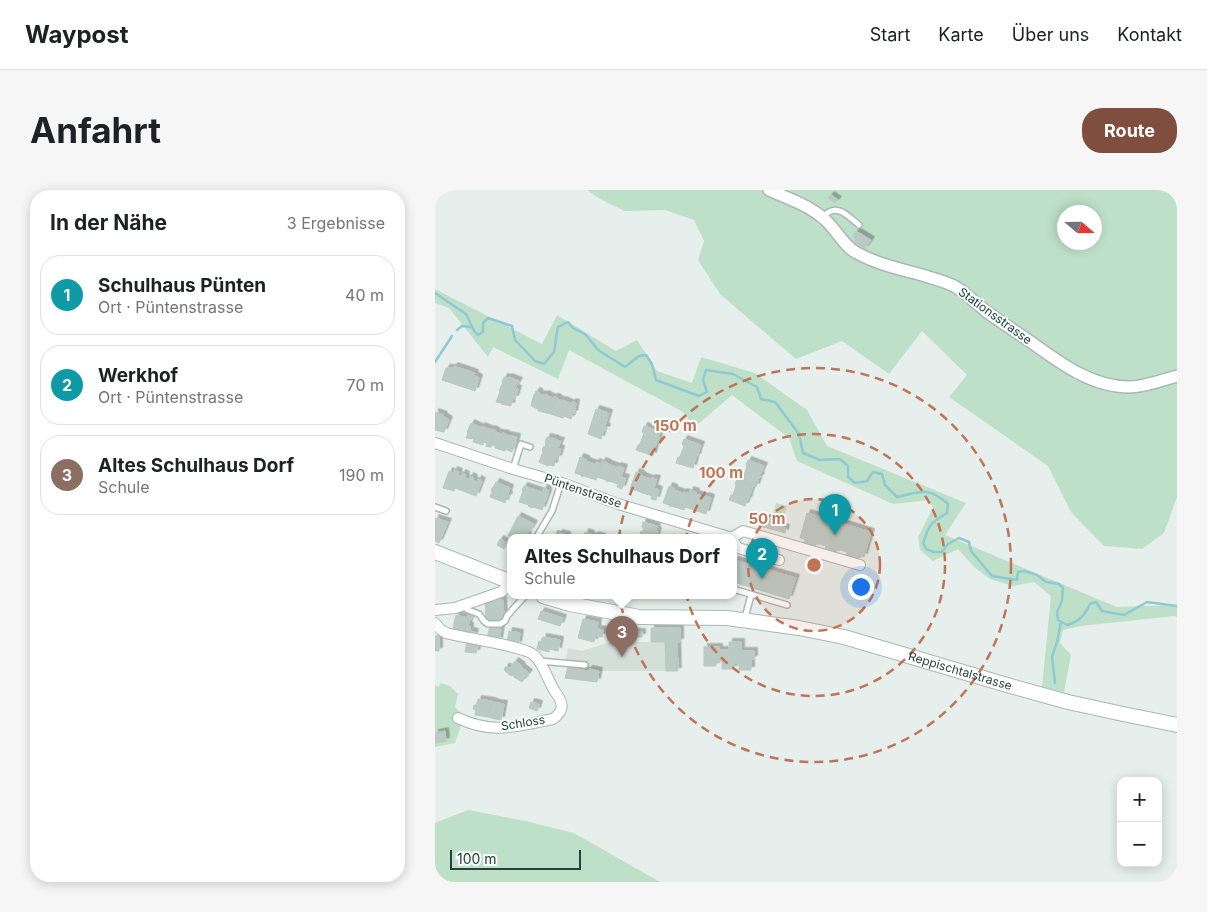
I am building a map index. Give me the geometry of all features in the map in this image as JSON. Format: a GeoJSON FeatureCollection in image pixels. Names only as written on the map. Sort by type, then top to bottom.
{"type":"FeatureCollection","features":[{"type":"Feature","properties":{"kind":"main road"},"geometry":{"type":"LineString","coordinates":[[435,552],[507,581]]}},
{"type":"Feature","properties":{"kind":"main road","name":"Reppischtalstrasse"},"geometry":{"type":"LineString","coordinates":[[553,599],[639,617],[720,618],[799,628],[843,637],[1068,702],[1177,725]]}},
{"type":"Feature","properties":{"kind":"street","name":"Stationsstrasse"},"geometry":{"type":"LineString","coordinates":[[769,190],[823,217],[854,252],[880,263],[954,286],[995,318],[1065,366],[1080,374],[1113,386],[1130,388],[1177,376]]}},
{"type":"Feature","properties":{"kind":"street","name":"Püntenstrasse"},"geometry":{"type":"LineString","coordinates":[[435,443],[562,483],[618,504],[716,534]]}},
{"type":"Feature","properties":{"kind":"street","name":"Püntenstrasse"},"geometry":{"type":"LineString","coordinates":[[737,535],[743,530],[860,565]]}},
{"type":"Feature","properties":{"kind":"street","name":"Püntenstrasse"},"geometry":{"type":"LineString","coordinates":[[737,546],[779,560]]}},
{"type":"Feature","properties":{"kind":"street"},"geometry":{"type":"LineString","coordinates":[[435,610],[463,606],[501,592],[507,586]]}},
{"type":"Feature","properties":{"kind":"street"},"geometry":{"type":"LineString","coordinates":[[435,623],[446,633],[527,651],[534,654],[539,661]]}},
{"type":"Feature","properties":{"kind":"street","name":"Schloss"},"geometry":{"type":"LineString","coordinates":[[458,718],[483,727],[506,728],[559,715],[562,703],[551,687],[539,661]]}},
{"type":"Feature","properties":{"kind":"lane"},"geometry":{"type":"LineString","coordinates":[[823,217],[827,212],[833,210],[843,211],[859,224]]}},
{"type":"Feature","properties":{"kind":"lane"},"geometry":{"type":"LineString","coordinates":[[513,469],[521,444],[530,447]]}},
{"type":"Feature","properties":{"kind":"lane"},"geometry":{"type":"LineString","coordinates":[[538,534],[552,511],[562,483]]}},
{"type":"Feature","properties":{"kind":"lane"},"geometry":{"type":"LineString","coordinates":[[435,507],[446,511]]}},
{"type":"Feature","properties":{"kind":"lane"},"geometry":{"type":"LineString","coordinates":[[737,591],[787,606]]}},
{"type":"Feature","properties":{"kind":"lane"},"geometry":{"type":"LineString","coordinates":[[745,620],[751,595]]}},
{"type":"Feature","properties":{"kind":"lane"},"geometry":{"type":"LineString","coordinates":[[463,606],[479,614],[484,622],[488,624],[500,624],[505,621],[507,616],[522,599]]}},
{"type":"Feature","properties":{"kind":"lane"},"geometry":{"type":"LineString","coordinates":[[539,661],[585,665]]}},
{"type":"Feature","properties":{"kind":"shaded area"},"geometry":{"type":"Polygon","coordinates":[[[651,628],[680,628],[680,642],[677,643],[678,671],[600,671],[597,682],[565,678],[568,664],[565,663],[568,648],[582,651],[610,642],[651,642],[651,628]]]}},
{"type":"Feature","properties":{"kind":"green space"},"geometry":{"type":"Polygon","coordinates":[[[587,190],[1177,190],[1177,497],[1164,533],[1142,549],[1104,546],[1071,512],[1048,466],[949,397],[967,375],[922,331],[889,374],[842,341],[796,359],[720,294],[698,260],[704,241],[694,220],[665,210],[625,211],[600,199],[587,190]]]}},
{"type":"Feature","properties":{"kind":"green space"},"geometry":{"type":"Polygon","coordinates":[[[435,289],[542,344],[557,315],[616,351],[637,340],[657,371],[692,383],[701,357],[755,373],[807,410],[827,446],[966,503],[945,535],[1117,607],[1177,605],[1177,617],[1081,626],[1063,630],[1060,643],[1071,655],[1064,692],[1042,687],[1051,596],[1034,582],[1013,586],[990,579],[974,567],[958,549],[933,561],[920,550],[918,537],[933,508],[929,500],[893,504],[797,461],[789,438],[732,395],[695,427],[683,412],[569,350],[558,379],[493,347],[488,357],[449,308],[435,303],[435,289]]]}},
{"type":"Feature","properties":{"kind":"green space"},"geometry":{"type":"Polygon","coordinates":[[[776,503],[787,506],[782,524],[771,521],[776,503]]]}},
{"type":"Feature","properties":{"kind":"green space"},"geometry":{"type":"Polygon","coordinates":[[[441,683],[450,686],[458,694],[455,707],[461,713],[459,717],[461,726],[455,743],[435,747],[435,684],[438,687],[441,683]]]}},
{"type":"Feature","properties":{"kind":"green space"},"geometry":{"type":"Polygon","coordinates":[[[468,810],[574,833],[660,882],[435,882],[435,823],[468,810]]]}},
{"type":"Feature","properties":{"kind":"building"},"geometry":{"type":"Polygon","coordinates":[[[831,195],[838,200],[835,203],[828,198],[831,195]]]}},
{"type":"Feature","properties":{"kind":"building"},"geometry":{"type":"Polygon","coordinates":[[[856,231],[871,240],[865,249],[855,242],[856,239],[853,236],[856,231]]]}},
{"type":"Feature","properties":{"kind":"building"},"geometry":{"type":"Polygon","coordinates":[[[454,366],[475,373],[474,375],[479,378],[475,391],[442,380],[446,368],[454,368],[454,366]]]}},
{"type":"Feature","properties":{"kind":"building"},"geometry":{"type":"Polygon","coordinates":[[[504,377],[519,381],[515,388],[518,389],[515,399],[512,398],[511,406],[496,402],[504,377]]]}},
{"type":"Feature","properties":{"kind":"building"},"geometry":{"type":"Polygon","coordinates":[[[536,391],[539,394],[545,394],[553,398],[556,397],[551,414],[538,411],[538,409],[531,406],[536,391]]]}},
{"type":"Feature","properties":{"kind":"building"},"geometry":{"type":"Polygon","coordinates":[[[556,397],[572,404],[572,402],[576,403],[571,419],[551,414],[556,397]]]}},
{"type":"Feature","properties":{"kind":"building"},"geometry":{"type":"Polygon","coordinates":[[[596,409],[609,413],[605,426],[607,427],[606,430],[604,429],[601,439],[588,434],[596,409]]]}},
{"type":"Feature","properties":{"kind":"building"},"geometry":{"type":"Polygon","coordinates":[[[435,412],[444,415],[449,420],[444,432],[435,430],[435,412]]]}},
{"type":"Feature","properties":{"kind":"building"},"geometry":{"type":"Polygon","coordinates":[[[471,423],[481,428],[481,426],[494,430],[489,447],[486,446],[487,443],[484,442],[483,445],[473,442],[474,439],[466,438],[471,423]]]}},
{"type":"Feature","properties":{"kind":"building"},"geometry":{"type":"Polygon","coordinates":[[[644,426],[660,432],[653,456],[636,450],[644,433],[642,432],[644,426]]]}},
{"type":"Feature","properties":{"kind":"building"},"geometry":{"type":"Polygon","coordinates":[[[494,430],[517,437],[512,452],[495,448],[492,445],[489,447],[494,430]]]}},
{"type":"Feature","properties":{"kind":"building"},"geometry":{"type":"Polygon","coordinates":[[[547,437],[561,441],[558,448],[561,449],[558,459],[555,458],[554,466],[548,466],[539,462],[547,437]]]}},
{"type":"Feature","properties":{"kind":"building"},"geometry":{"type":"Polygon","coordinates":[[[684,439],[701,445],[693,468],[676,463],[684,446],[682,444],[684,439]]]}},
{"type":"Feature","properties":{"kind":"building"},"geometry":{"type":"Polygon","coordinates":[[[580,457],[595,464],[596,462],[601,464],[596,480],[582,477],[575,473],[580,457]]]}},
{"type":"Feature","properties":{"kind":"building"},"geometry":{"type":"Polygon","coordinates":[[[748,460],[764,466],[756,487],[740,481],[744,475],[748,460]]]}},
{"type":"Feature","properties":{"kind":"building"},"geometry":{"type":"Polygon","coordinates":[[[602,461],[624,468],[621,477],[626,478],[622,489],[617,487],[618,484],[607,482],[597,477],[602,461]]]}},
{"type":"Feature","properties":{"kind":"building"},"geometry":{"type":"Polygon","coordinates":[[[454,470],[459,472],[458,475],[461,476],[462,473],[466,475],[465,478],[469,479],[470,476],[477,482],[478,479],[482,481],[476,496],[455,488],[454,491],[443,488],[449,471],[453,473],[454,470]]]}},
{"type":"Feature","properties":{"kind":"building"},"geometry":{"type":"Polygon","coordinates":[[[636,472],[650,479],[657,479],[654,488],[659,490],[656,500],[651,499],[652,496],[630,489],[636,472]]]}},
{"type":"Feature","properties":{"kind":"building"},"geometry":{"type":"Polygon","coordinates":[[[737,479],[753,486],[745,506],[729,500],[731,495],[733,495],[737,479]]]}},
{"type":"Feature","properties":{"kind":"building"},"geometry":{"type":"Polygon","coordinates":[[[496,482],[503,485],[498,500],[490,497],[491,490],[496,482]]]}},
{"type":"Feature","properties":{"kind":"building"},"geometry":{"type":"Polygon","coordinates":[[[503,485],[510,488],[509,497],[507,497],[505,503],[498,500],[503,485]]]}},
{"type":"Feature","properties":{"kind":"building"},"geometry":{"type":"Polygon","coordinates":[[[524,486],[542,492],[544,488],[548,490],[542,510],[519,502],[524,486]]]}},
{"type":"Feature","properties":{"kind":"building"},"geometry":{"type":"Polygon","coordinates":[[[669,486],[674,488],[674,490],[690,494],[684,510],[670,507],[663,503],[669,486]]]}},
{"type":"Feature","properties":{"kind":"building"},"geometry":{"type":"Polygon","coordinates":[[[690,490],[696,492],[696,494],[711,498],[706,514],[695,512],[685,507],[690,490]]]}},
{"type":"Feature","properties":{"kind":"building"},"geometry":{"type":"Polygon","coordinates":[[[807,513],[871,532],[864,557],[859,555],[857,561],[846,557],[847,552],[837,549],[836,554],[824,551],[826,546],[816,543],[815,548],[803,544],[805,539],[800,538],[807,513]]]}},
{"type":"Feature","properties":{"kind":"building"},"geometry":{"type":"Polygon","coordinates":[[[518,516],[534,524],[527,534],[509,534],[518,516]]]}},
{"type":"Feature","properties":{"kind":"building"},"geometry":{"type":"Polygon","coordinates":[[[435,518],[448,522],[439,543],[435,541],[435,518]]]}},
{"type":"Feature","properties":{"kind":"building"},"geometry":{"type":"Polygon","coordinates":[[[762,521],[786,528],[785,533],[760,526],[762,521]]]}},
{"type":"Feature","properties":{"kind":"building"},"geometry":{"type":"Polygon","coordinates":[[[643,522],[657,526],[657,534],[640,534],[644,528],[642,527],[643,522]]]}},
{"type":"Feature","properties":{"kind":"building"},"geometry":{"type":"Polygon","coordinates":[[[500,539],[507,543],[504,549],[497,545],[500,539]]]}},
{"type":"Feature","properties":{"kind":"building"},"geometry":{"type":"Polygon","coordinates":[[[737,561],[796,578],[789,599],[737,583],[737,561]]]}},
{"type":"Feature","properties":{"kind":"building"},"geometry":{"type":"Polygon","coordinates":[[[503,600],[504,619],[486,620],[485,601],[503,600]]]}},
{"type":"Feature","properties":{"kind":"building"},"geometry":{"type":"Polygon","coordinates":[[[541,611],[547,613],[544,621],[538,619],[541,611]]]}},
{"type":"Feature","properties":{"kind":"building"},"geometry":{"type":"Polygon","coordinates":[[[468,613],[474,615],[468,626],[454,623],[456,615],[467,618],[468,613]]]}},
{"type":"Feature","properties":{"kind":"building"},"geometry":{"type":"Polygon","coordinates":[[[547,613],[563,618],[560,626],[544,621],[547,613]]]}},
{"type":"Feature","properties":{"kind":"building"},"geometry":{"type":"Polygon","coordinates":[[[583,619],[598,622],[597,629],[603,630],[602,637],[595,636],[594,642],[578,638],[583,619]]]}},
{"type":"Feature","properties":{"kind":"building"},"geometry":{"type":"Polygon","coordinates":[[[454,623],[465,625],[464,634],[453,632],[454,623]]]}},
{"type":"Feature","properties":{"kind":"building"},"geometry":{"type":"Polygon","coordinates":[[[465,625],[470,626],[470,631],[475,632],[474,636],[464,634],[465,625]]]}},
{"type":"Feature","properties":{"kind":"building"},"geometry":{"type":"Polygon","coordinates":[[[490,626],[501,629],[499,641],[487,638],[490,626]]]}},
{"type":"Feature","properties":{"kind":"building"},"geometry":{"type":"Polygon","coordinates":[[[651,628],[680,628],[680,642],[677,642],[678,671],[666,671],[665,642],[651,642],[651,628]]]}},
{"type":"Feature","properties":{"kind":"building"},"geometry":{"type":"Polygon","coordinates":[[[509,631],[520,633],[518,645],[507,643],[509,631]]]}},
{"type":"Feature","properties":{"kind":"building"},"geometry":{"type":"Polygon","coordinates":[[[626,632],[642,632],[642,637],[626,637],[626,632]]]}},
{"type":"Feature","properties":{"kind":"building"},"geometry":{"type":"Polygon","coordinates":[[[435,636],[439,636],[439,651],[435,650],[435,636]]]}},
{"type":"Feature","properties":{"kind":"building"},"geometry":{"type":"Polygon","coordinates":[[[543,637],[560,640],[558,651],[549,649],[549,652],[537,649],[539,641],[542,642],[543,637]]]}},
{"type":"Feature","properties":{"kind":"building"},"geometry":{"type":"Polygon","coordinates":[[[467,640],[479,643],[476,653],[465,652],[467,640]]]}},
{"type":"Feature","properties":{"kind":"building"},"geometry":{"type":"Polygon","coordinates":[[[729,642],[741,642],[741,651],[754,651],[754,659],[751,659],[751,670],[739,670],[739,663],[734,663],[734,669],[722,669],[722,661],[716,661],[716,666],[704,666],[704,647],[719,647],[719,650],[729,650],[729,642]]]}},
{"type":"Feature","properties":{"kind":"building"},"geometry":{"type":"Polygon","coordinates":[[[515,661],[529,673],[522,682],[504,670],[505,667],[509,669],[515,661]]]}},
{"type":"Feature","properties":{"kind":"building"},"geometry":{"type":"Polygon","coordinates":[[[568,667],[599,671],[597,682],[565,678],[568,667]]]}},
{"type":"Feature","properties":{"kind":"building"},"geometry":{"type":"Polygon","coordinates":[[[478,699],[491,701],[488,717],[475,715],[476,710],[473,709],[474,705],[477,705],[478,699]]]}},
{"type":"Feature","properties":{"kind":"building"},"geometry":{"type":"Polygon","coordinates":[[[491,701],[497,703],[495,719],[488,717],[491,701]]]}},
{"type":"Feature","properties":{"kind":"building"},"geometry":{"type":"Polygon","coordinates":[[[531,702],[539,704],[537,711],[529,708],[531,702]]]}},
{"type":"Feature","properties":{"kind":"building"},"geometry":{"type":"Polygon","coordinates":[[[497,703],[504,704],[501,720],[495,719],[497,703]]]}},
{"type":"Feature","properties":{"kind":"building"},"geometry":{"type":"Polygon","coordinates":[[[445,731],[446,741],[435,743],[435,733],[445,731]]]}},
{"type":"Feature","properties":{"kind":"waterway"},"geometry":{"type":"LineString","coordinates":[[435,293],[466,314],[478,335],[483,332],[483,323],[488,318],[512,326],[515,340],[535,361],[544,364],[554,352],[558,327],[568,322],[573,328],[585,334],[598,350],[625,367],[639,356],[646,355],[652,364],[656,380],[699,396],[707,392],[703,380],[706,370],[733,374],[757,387],[761,399],[775,402],[799,434],[803,453],[820,460],[840,459],[848,466],[848,477],[855,483],[867,481],[873,472],[882,474],[885,485],[897,497],[924,492],[936,495],[948,504],[947,513],[937,519],[929,528],[923,543],[926,549],[942,552],[948,544],[959,538],[969,542],[971,551],[992,576],[1017,580],[1018,572],[1024,571],[1037,575],[1046,582],[1059,584],[1063,588],[1062,601],[1057,612],[1058,620],[1067,625],[1078,620],[1084,615],[1090,604],[1096,602],[1102,611],[1124,615],[1147,602],[1177,606]]}},
{"type":"Feature","properties":{"kind":"waterway"},"geometry":{"type":"LineString","coordinates":[[457,330],[462,326],[471,327]]}},
{"type":"Feature","properties":{"kind":"waterway"},"geometry":{"type":"LineString","coordinates":[[435,362],[452,336]]}},
{"type":"Feature","properties":{"kind":"waterway"},"geometry":{"type":"LineString","coordinates":[[1055,683],[1052,657],[1061,622]]}},
{"type":"Feature","properties":{"kind":"place","name":"Schulhaus Pünten"},"geometry":{"type":"Point","coordinates":[835,535]}},
{"type":"Feature","properties":{"kind":"place","name":"Werkhof"},"geometry":{"type":"Point","coordinates":[762,579]}},
{"type":"Feature","properties":{"kind":"place","name":"Altes Schulhaus Dorf"},"geometry":{"type":"Point","coordinates":[622,657]}}]}
